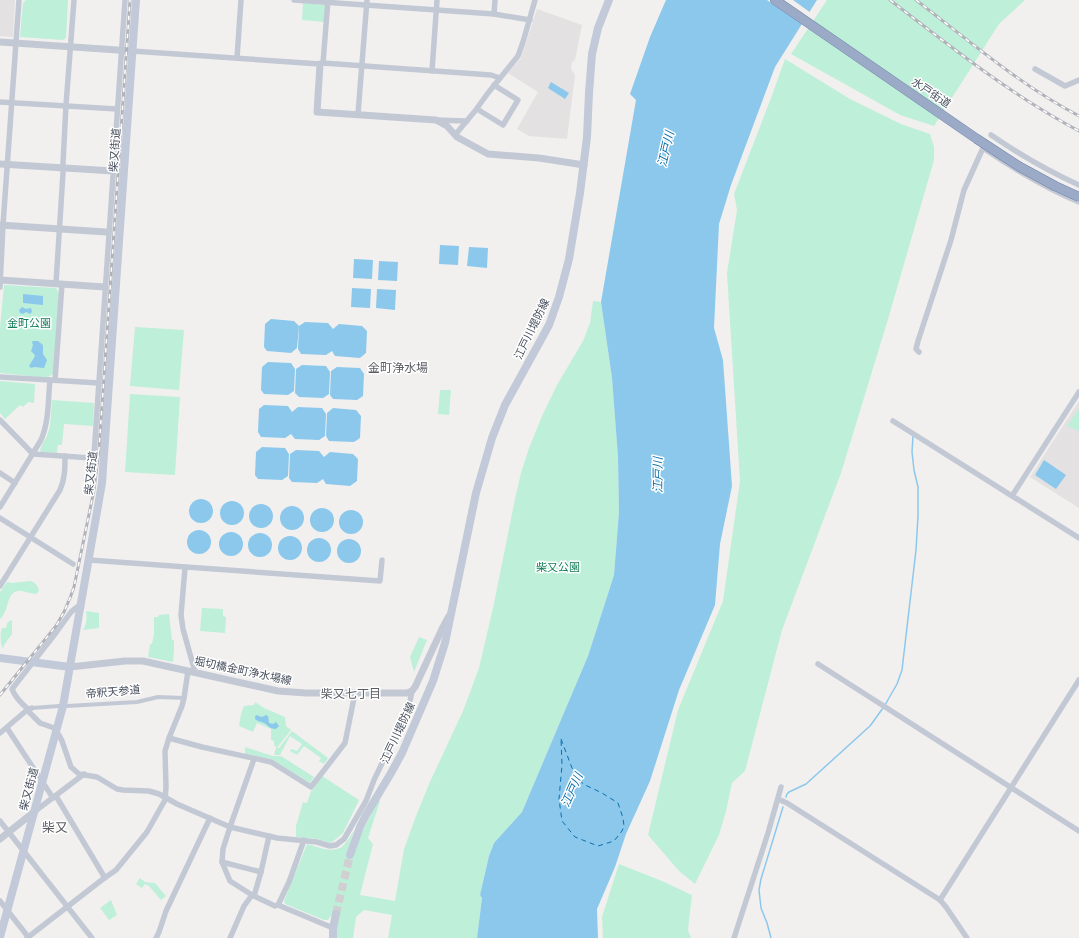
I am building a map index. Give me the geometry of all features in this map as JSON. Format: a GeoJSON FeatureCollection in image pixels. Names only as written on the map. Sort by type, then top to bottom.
{"type":"FeatureCollection","features":[{"type":"Feature","properties":{"kind":"highway","name":"水戸街道"},"geometry":{"type":"LineString","coordinates":[[775,0],[979,136],[1079,191]]}},
{"type":"Feature","properties":{"kind":"highway","name":"水戸街道"},"geometry":{"type":"LineString","coordinates":[[785,0],[962,125]]}},
{"type":"Feature","properties":{"kind":"highway","name":"水戸街道"},"geometry":{"type":"LineString","coordinates":[[979,136],[1020,167],[1079,197]]}},
{"type":"Feature","properties":{"kind":"main road","name":"柴又街道"},"geometry":{"type":"LineString","coordinates":[[0,938],[63,704],[103,476],[136,0]]}},
{"type":"Feature","properties":{"kind":"main road","name":"江戸川堤防線"},"geometry":{"type":"LineString","coordinates":[[350,855],[357,834],[366,815],[395,766],[424,705],[442,655],[476,493],[492,438],[505,406],[548,325],[561,290],[572,244],[584,165],[592,54],[598,28],[609,0]]}},
{"type":"Feature","properties":{"kind":"main road"},"geometry":{"type":"LineString","coordinates":[[0,658],[70,667]]}},
{"type":"Feature","properties":{"kind":"main road"},"geometry":{"type":"LineString","coordinates":[[333,938],[333,928],[336,914]]}},
{"type":"Feature","properties":{"kind":"street"},"geometry":{"type":"LineString","coordinates":[[0,287],[3,164],[12,103],[19,0]]}},
{"type":"Feature","properties":{"kind":"street"},"geometry":{"type":"LineString","coordinates":[[0,506],[41,440],[46,425],[52,380],[59,283],[66,105],[74,0]]}},
{"type":"Feature","properties":{"kind":"street"},"geometry":{"type":"LineString","coordinates":[[0,420],[33,454],[91,458],[94,455],[125,0]]}},
{"type":"Feature","properties":{"kind":"street"},"geometry":{"type":"LineString","coordinates":[[237,58],[241,0]]}},
{"type":"Feature","properties":{"kind":"street"},"geometry":{"type":"LineString","coordinates":[[294,0],[366,3],[494,14],[530,20]]}},
{"type":"Feature","properties":{"kind":"street"},"geometry":{"type":"LineString","coordinates":[[432,71],[436,0]]}},
{"type":"Feature","properties":{"kind":"street"},"geometry":{"type":"LineString","coordinates":[[494,14],[495,0]]}},
{"type":"Feature","properties":{"kind":"street"},"geometry":{"type":"LineString","coordinates":[[455,135],[518,56],[535,0]]}},
{"type":"Feature","properties":{"kind":"street"},"geometry":{"type":"LineString","coordinates":[[327,1],[317,112],[467,121]]}},
{"type":"Feature","properties":{"kind":"street"},"geometry":{"type":"LineString","coordinates":[[358,114],[366,3]]}},
{"type":"Feature","properties":{"kind":"street"},"geometry":{"type":"LineString","coordinates":[[0,42],[491,74],[500,78]]}},
{"type":"Feature","properties":{"kind":"street"},"geometry":{"type":"LineString","coordinates":[[1035,69],[1065,86],[1079,80]]}},
{"type":"Feature","properties":{"kind":"street"},"geometry":{"type":"LineString","coordinates":[[477,109],[503,125],[518,100],[494,85]]}},
{"type":"Feature","properties":{"kind":"street"},"geometry":{"type":"LineString","coordinates":[[0,102],[117,109]]}},
{"type":"Feature","properties":{"kind":"street"},"geometry":{"type":"LineString","coordinates":[[436,120],[447,126],[455,135],[488,154],[539,158],[584,165]]}},
{"type":"Feature","properties":{"kind":"street"},"geometry":{"type":"LineString","coordinates":[[991,135],[1044,168],[1079,186]]}},
{"type":"Feature","properties":{"kind":"street"},"geometry":{"type":"LineString","coordinates":[[919,352],[916,347],[951,240],[964,190],[983,148],[1035,181],[1079,202]]}},
{"type":"Feature","properties":{"kind":"street"},"geometry":{"type":"LineString","coordinates":[[3,164],[113,171]]}},
{"type":"Feature","properties":{"kind":"street"},"geometry":{"type":"LineString","coordinates":[[1,225],[108,232]]}},
{"type":"Feature","properties":{"kind":"street"},"geometry":{"type":"LineString","coordinates":[[0,280],[106,287]]}},
{"type":"Feature","properties":{"kind":"street"},"geometry":{"type":"LineString","coordinates":[[0,376],[99,383]]}},
{"type":"Feature","properties":{"kind":"street"},"geometry":{"type":"LineString","coordinates":[[1012,496],[1079,392]]}},
{"type":"Feature","properties":{"kind":"street"},"geometry":{"type":"LineString","coordinates":[[893,421],[1079,538]]}},
{"type":"Feature","properties":{"kind":"street"},"geometry":{"type":"LineString","coordinates":[[0,586],[63,484],[65,456]]}},
{"type":"Feature","properties":{"kind":"street"},"geometry":{"type":"LineString","coordinates":[[0,473],[15,483]]}},
{"type":"Feature","properties":{"kind":"street"},"geometry":{"type":"LineString","coordinates":[[0,518],[73,564]]}},
{"type":"Feature","properties":{"kind":"street"},"geometry":{"type":"LineString","coordinates":[[89,560],[380,581],[382,560]]}},
{"type":"Feature","properties":{"kind":"street"},"geometry":{"type":"LineString","coordinates":[[0,901],[28,938],[67,906],[116,870],[147,832],[165,800],[165,751],[184,698],[191,672],[181,615],[185,568]]}},
{"type":"Feature","properties":{"kind":"street"},"geometry":{"type":"LineString","coordinates":[[81,604],[71,612],[12,689],[13,692],[22,704],[29,709],[36,721],[56,731],[62,741],[71,767],[79,774],[97,776],[117,789],[149,791],[159,794],[177,804],[230,827],[269,836],[318,842],[330,846],[336,845],[344,839],[366,801],[374,780],[398,732],[410,701],[412,691]]}},
{"type":"Feature","properties":{"kind":"street","name":"江戸川堤防線"},"geometry":{"type":"LineString","coordinates":[[412,691],[446,621],[451,614]]}},
{"type":"Feature","properties":{"kind":"street","name":"堀切橋金町浄水場線"},"geometry":{"type":"LineString","coordinates":[[70,667],[134,661],[291,692],[407,693],[412,691]]}},
{"type":"Feature","properties":{"kind":"street"},"geometry":{"type":"LineString","coordinates":[[818,664],[1079,831]]}},
{"type":"Feature","properties":{"kind":"street"},"geometry":{"type":"LineString","coordinates":[[940,900],[1079,680]]}},
{"type":"Feature","properties":{"kind":"street"},"geometry":{"type":"LineString","coordinates":[[169,738],[202,747],[271,762],[312,787],[344,743],[355,693]]}},
{"type":"Feature","properties":{"kind":"street","name":"帝釈天参道"},"geometry":{"type":"LineString","coordinates":[[67,706],[137,702],[158,697],[184,698]]}},
{"type":"Feature","properties":{"kind":"street"},"geometry":{"type":"LineString","coordinates":[[0,733],[29,709],[59,706]]}},
{"type":"Feature","properties":{"kind":"street"},"geometry":{"type":"LineString","coordinates":[[7,728],[42,782],[54,797],[105,878]]}},
{"type":"Feature","properties":{"kind":"street"},"geometry":{"type":"LineString","coordinates":[[254,758],[223,849],[222,862],[230,881],[253,896],[333,928]]}},
{"type":"Feature","properties":{"kind":"street"},"geometry":{"type":"LineString","coordinates":[[0,840],[84,774]]}},
{"type":"Feature","properties":{"kind":"street"},"geometry":{"type":"LineString","coordinates":[[734,938],[781,787]]}},
{"type":"Feature","properties":{"kind":"street"},"geometry":{"type":"LineString","coordinates":[[778,799],[787,803],[940,900],[967,938]]}},
{"type":"Feature","properties":{"kind":"street"},"geometry":{"type":"LineString","coordinates":[[156,938],[166,911],[210,818]]}},
{"type":"Feature","properties":{"kind":"street"},"geometry":{"type":"LineString","coordinates":[[0,821],[92,938]]}},
{"type":"Feature","properties":{"kind":"street"},"geometry":{"type":"LineString","coordinates":[[230,938],[244,906],[253,896],[261,872],[269,836]]}},
{"type":"Feature","properties":{"kind":"street"},"geometry":{"type":"LineString","coordinates":[[278,905],[289,882],[304,840]]}},
{"type":"Feature","properties":{"kind":"street"},"geometry":{"type":"LineString","coordinates":[[222,862],[261,872]]}},
{"type":"Feature","properties":{"kind":"shaded area"},"geometry":{"type":"Polygon","coordinates":[[[0,0],[15,0],[13,37],[0,36],[0,0]]]}},
{"type":"Feature","properties":{"kind":"shaded area"},"geometry":{"type":"Polygon","coordinates":[[[537,9],[582,25],[575,60],[572,62],[571,69],[575,75],[567,139],[529,136],[517,129],[538,92],[508,73],[521,58],[537,9]]]}},
{"type":"Feature","properties":{"kind":"shaded area"},"geometry":{"type":"Polygon","coordinates":[[[1079,401],[1079,508],[1030,477],[1079,401]]]}},
{"type":"Feature","properties":{"kind":"green space"},"geometry":{"type":"Polygon","coordinates":[[[26,0],[68,0],[66,38],[63,40],[20,37],[23,3],[26,0]]]}},
{"type":"Feature","properties":{"kind":"green space"},"geometry":{"type":"Polygon","coordinates":[[[827,0],[1025,0],[999,24],[934,126],[900,115],[791,54],[827,0]]]}},
{"type":"Feature","properties":{"kind":"green space"},"geometry":{"type":"Polygon","coordinates":[[[303,3],[326,5],[325,22],[302,20],[303,3]]]}},
{"type":"Feature","properties":{"kind":"green space"},"geometry":{"type":"Polygon","coordinates":[[[785,59],[850,99],[901,124],[930,134],[934,147],[934,160],[889,316],[841,473],[782,630],[745,771],[732,783],[719,835],[695,884],[679,871],[648,835],[678,710],[723,601],[740,481],[727,273],[737,210],[734,194],[785,59]]]}},
{"type":"Feature","properties":{"kind":"green space","name":"金町公園"},"geometry":{"type":"Polygon","coordinates":[[[4,285],[56,288],[59,293],[54,373],[47,378],[0,373],[0,327],[4,285]]]}},
{"type":"Feature","properties":{"kind":"green space","name":"柴又公園"},"geometry":{"type":"Polygon","coordinates":[[[593,301],[601,302],[612,378],[618,457],[619,512],[614,575],[588,656],[522,812],[494,843],[489,856],[480,895],[482,898],[477,938],[388,938],[392,915],[364,910],[356,917],[353,938],[336,938],[333,913],[328,920],[324,920],[285,904],[284,901],[307,844],[330,850],[339,848],[343,846],[354,830],[346,856],[353,858],[360,837],[378,800],[380,801],[368,838],[373,844],[360,895],[395,901],[404,849],[429,784],[463,711],[479,668],[515,499],[529,448],[557,385],[583,341],[590,323],[593,301]]]}},
{"type":"Feature","properties":{"kind":"green space"},"geometry":{"type":"Polygon","coordinates":[[[135,327],[184,330],[179,390],[130,386],[135,327]]]}},
{"type":"Feature","properties":{"kind":"green space"},"geometry":{"type":"Polygon","coordinates":[[[0,381],[35,384],[34,403],[28,402],[23,407],[20,405],[5,419],[0,413],[0,381]]]}},
{"type":"Feature","properties":{"kind":"green space"},"geometry":{"type":"Polygon","coordinates":[[[440,390],[451,390],[449,415],[438,414],[440,390]]]}},
{"type":"Feature","properties":{"kind":"green space"},"geometry":{"type":"Polygon","coordinates":[[[130,394],[180,397],[175,475],[125,472],[130,394]]]}},
{"type":"Feature","properties":{"kind":"green space"},"geometry":{"type":"Polygon","coordinates":[[[52,400],[94,403],[93,426],[64,424],[62,445],[58,445],[57,453],[41,452],[40,449],[47,436],[50,426],[52,400]]]}},
{"type":"Feature","properties":{"kind":"green space"},"geometry":{"type":"Polygon","coordinates":[[[1079,409],[1079,431],[1067,426],[1079,409]]]}},
{"type":"Feature","properties":{"kind":"green space"},"geometry":{"type":"Polygon","coordinates":[[[30,581],[36,584],[39,591],[36,594],[20,591],[14,592],[9,599],[3,616],[0,619],[0,592],[7,582],[12,583],[30,581]]]}},
{"type":"Feature","properties":{"kind":"green space"},"geometry":{"type":"Polygon","coordinates":[[[202,608],[223,609],[223,616],[226,617],[225,633],[200,631],[202,608]]]}},
{"type":"Feature","properties":{"kind":"green space"},"geometry":{"type":"Polygon","coordinates":[[[86,611],[99,613],[99,628],[83,630],[87,616],[86,611]]]}},
{"type":"Feature","properties":{"kind":"green space"},"geometry":{"type":"Polygon","coordinates":[[[169,614],[172,640],[174,640],[173,662],[148,657],[150,644],[152,644],[154,635],[154,617],[169,614]]]}},
{"type":"Feature","properties":{"kind":"green space"},"geometry":{"type":"Polygon","coordinates":[[[11,620],[12,634],[4,645],[3,649],[1,630],[2,628],[6,628],[7,623],[11,620]]]}},
{"type":"Feature","properties":{"kind":"green space"},"geometry":{"type":"Polygon","coordinates":[[[419,637],[427,640],[414,672],[410,657],[419,637]]]}},
{"type":"Feature","properties":{"kind":"green space"},"geometry":{"type":"Polygon","coordinates":[[[255,702],[264,708],[285,717],[286,726],[291,730],[277,748],[274,745],[274,741],[271,740],[271,729],[257,723],[253,732],[239,726],[244,706],[254,705],[255,702]]]}},
{"type":"Feature","properties":{"kind":"green space"},"geometry":{"type":"Polygon","coordinates":[[[292,731],[328,758],[324,764],[319,761],[321,758],[304,746],[297,755],[290,751],[291,749],[297,751],[302,744],[290,736],[280,755],[274,755],[276,748],[279,748],[292,731]]]}},
{"type":"Feature","properties":{"kind":"green space"},"geometry":{"type":"Polygon","coordinates":[[[245,747],[273,756],[281,756],[314,777],[310,783],[271,759],[245,754],[245,747]]]}},
{"type":"Feature","properties":{"kind":"green space"},"geometry":{"type":"Polygon","coordinates":[[[322,776],[359,800],[343,833],[331,843],[318,839],[296,837],[296,826],[303,802],[307,803],[311,791],[322,776]]]}},
{"type":"Feature","properties":{"kind":"green space"},"geometry":{"type":"Polygon","coordinates":[[[619,864],[692,895],[688,930],[691,938],[603,938],[602,917],[619,864]]]}},
{"type":"Feature","properties":{"kind":"green space"},"geometry":{"type":"Polygon","coordinates":[[[140,878],[145,882],[155,883],[166,896],[161,900],[149,886],[145,884],[142,888],[136,884],[140,878]]]}},
{"type":"Feature","properties":{"kind":"green space"},"geometry":{"type":"Polygon","coordinates":[[[111,900],[117,915],[109,920],[100,908],[111,900]]]}},
{"type":"Feature","properties":{"kind":"water","name":"江戸川"},"geometry":{"type":"Polygon","coordinates":[[[666,0],[817,0],[775,67],[731,185],[719,224],[714,328],[723,360],[732,486],[720,544],[715,605],[679,690],[650,781],[626,834],[615,867],[597,909],[598,938],[477,938],[482,898],[480,895],[489,856],[494,843],[522,812],[588,656],[614,575],[619,512],[618,457],[612,378],[601,302],[636,100],[630,94],[650,37],[666,0]]]}},
{"type":"Feature","properties":{"kind":"water"},"geometry":{"type":"Polygon","coordinates":[[[551,82],[569,93],[565,99],[548,88],[551,82]]]}},
{"type":"Feature","properties":{"kind":"water"},"geometry":{"type":"Polygon","coordinates":[[[440,245],[459,246],[458,265],[439,264],[440,245]]]}},
{"type":"Feature","properties":{"kind":"water"},"geometry":{"type":"Polygon","coordinates":[[[469,247],[488,248],[487,268],[467,266],[469,247]]]}},
{"type":"Feature","properties":{"kind":"water"},"geometry":{"type":"Polygon","coordinates":[[[354,259],[373,260],[372,279],[353,278],[354,259]]]}},
{"type":"Feature","properties":{"kind":"water"},"geometry":{"type":"Polygon","coordinates":[[[379,261],[398,262],[397,281],[378,280],[379,261]]]}},
{"type":"Feature","properties":{"kind":"water"},"geometry":{"type":"Polygon","coordinates":[[[352,288],[371,289],[370,308],[351,307],[352,288]]]}},
{"type":"Feature","properties":{"kind":"water"},"geometry":{"type":"Polygon","coordinates":[[[377,289],[396,290],[395,310],[376,308],[377,289]]]}},
{"type":"Feature","properties":{"kind":"water"},"geometry":{"type":"Polygon","coordinates":[[[23,294],[43,296],[43,305],[23,303],[23,294]]]}},
{"type":"Feature","properties":{"kind":"water"},"geometry":{"type":"Polygon","coordinates":[[[22,307],[26,309],[31,308],[32,312],[30,314],[26,312],[23,314],[20,313],[19,310],[22,307]]]}},
{"type":"Feature","properties":{"kind":"water"},"geometry":{"type":"Polygon","coordinates":[[[271,319],[294,321],[299,326],[297,348],[291,353],[267,351],[264,347],[265,324],[271,319]]]}},
{"type":"Feature","properties":{"kind":"water"},"geometry":{"type":"Polygon","coordinates":[[[305,322],[328,323],[333,329],[339,324],[362,326],[367,331],[366,353],[360,358],[335,356],[332,351],[326,355],[301,354],[298,349],[299,326],[305,322]]]}},
{"type":"Feature","properties":{"kind":"water"},"geometry":{"type":"Polygon","coordinates":[[[33,341],[38,341],[43,345],[43,354],[47,360],[44,368],[31,368],[29,366],[35,356],[31,351],[33,341]]]}},
{"type":"Feature","properties":{"kind":"water"},"geometry":{"type":"Polygon","coordinates":[[[268,362],[291,363],[295,369],[294,391],[288,395],[264,394],[261,390],[262,367],[268,362]]]}},
{"type":"Feature","properties":{"kind":"water"},"geometry":{"type":"Polygon","coordinates":[[[302,365],[326,366],[330,372],[329,394],[323,398],[299,397],[295,393],[296,369],[302,365]]]}},
{"type":"Feature","properties":{"kind":"water"},"geometry":{"type":"Polygon","coordinates":[[[337,367],[360,368],[364,374],[363,396],[357,400],[333,399],[330,395],[331,371],[337,367]]]}},
{"type":"Feature","properties":{"kind":"water"},"geometry":{"type":"Polygon","coordinates":[[[264,405],[288,406],[292,412],[298,407],[322,408],[326,414],[325,436],[319,440],[295,439],[291,434],[285,438],[261,437],[258,432],[259,409],[264,405]]]}},
{"type":"Feature","properties":{"kind":"water"},"geometry":{"type":"Polygon","coordinates":[[[333,408],[356,410],[361,416],[360,438],[354,442],[329,441],[326,436],[327,413],[333,408]]]}},
{"type":"Feature","properties":{"kind":"water"},"geometry":{"type":"Polygon","coordinates":[[[262,447],[285,448],[289,454],[288,476],[282,480],[258,479],[255,475],[256,452],[262,447]]]}},
{"type":"Feature","properties":{"kind":"water"},"geometry":{"type":"Polygon","coordinates":[[[296,450],[319,451],[324,457],[330,452],[353,454],[358,459],[357,481],[350,486],[326,484],[323,479],[317,483],[292,482],[289,478],[290,454],[296,450]]]}},
{"type":"Feature","properties":{"kind":"water"},"geometry":{"type":"Polygon","coordinates":[[[1044,460],[1066,475],[1056,489],[1035,475],[1044,460]]]}},
{"type":"Feature","properties":{"kind":"water"},"geometry":{"type":"Polygon","coordinates":[[[196,499],[206,499],[213,506],[213,516],[206,523],[196,523],[189,516],[189,506],[196,499]]]}},
{"type":"Feature","properties":{"kind":"water"},"geometry":{"type":"Polygon","coordinates":[[[227,501],[237,501],[244,508],[244,518],[237,525],[227,525],[220,518],[220,508],[227,501]]]}},
{"type":"Feature","properties":{"kind":"water"},"geometry":{"type":"Polygon","coordinates":[[[256,504],[266,504],[273,511],[273,521],[266,528],[256,528],[249,521],[249,511],[256,504]]]}},
{"type":"Feature","properties":{"kind":"water"},"geometry":{"type":"Polygon","coordinates":[[[287,506],[297,506],[304,513],[304,523],[297,530],[287,530],[280,523],[280,513],[287,506]]]}},
{"type":"Feature","properties":{"kind":"water"},"geometry":{"type":"Polygon","coordinates":[[[317,508],[327,508],[334,515],[334,525],[327,532],[317,532],[310,525],[310,515],[317,508]]]}},
{"type":"Feature","properties":{"kind":"water"},"geometry":{"type":"Polygon","coordinates":[[[346,510],[356,510],[363,517],[363,527],[356,534],[346,534],[339,527],[339,517],[346,510]]]}},
{"type":"Feature","properties":{"kind":"water"},"geometry":{"type":"Polygon","coordinates":[[[194,530],[204,530],[211,537],[211,547],[204,554],[194,554],[187,547],[187,537],[194,530]]]}},
{"type":"Feature","properties":{"kind":"water"},"geometry":{"type":"Polygon","coordinates":[[[226,532],[236,532],[243,539],[243,549],[236,556],[226,556],[219,549],[219,539],[226,532]]]}},
{"type":"Feature","properties":{"kind":"water"},"geometry":{"type":"Polygon","coordinates":[[[255,533],[265,533],[272,540],[272,550],[265,557],[255,557],[248,550],[248,540],[255,533]]]}},
{"type":"Feature","properties":{"kind":"water"},"geometry":{"type":"Polygon","coordinates":[[[285,536],[295,536],[302,543],[302,553],[295,560],[285,560],[278,553],[278,543],[285,536]]]}},
{"type":"Feature","properties":{"kind":"water"},"geometry":{"type":"Polygon","coordinates":[[[314,538],[324,538],[331,545],[331,555],[324,562],[314,562],[307,555],[307,545],[314,538]]]}},
{"type":"Feature","properties":{"kind":"water"},"geometry":{"type":"Polygon","coordinates":[[[344,539],[354,539],[361,546],[361,556],[354,563],[344,563],[337,556],[337,546],[344,539]]]}},
{"type":"Feature","properties":{"kind":"water"},"geometry":{"type":"Polygon","coordinates":[[[256,715],[262,717],[266,715],[268,716],[269,723],[273,724],[276,722],[279,726],[276,729],[271,728],[264,723],[257,721],[255,719],[256,715]]]}},
{"type":"Feature","properties":{"kind":"pier"},"geometry":{"type":"Polygon","coordinates":[[[767,0],[793,0],[811,13],[804,25],[767,0]]]}},
{"type":"Feature","properties":{"kind":"waterway"},"geometry":{"type":"LineString","coordinates":[[885,705],[897,684],[902,670],[916,550],[918,487],[912,452],[913,436]]}},
{"type":"Feature","properties":{"kind":"waterway"},"geometry":{"type":"LineString","coordinates":[[786,797],[789,792],[806,784],[870,726],[883,708]]}},
{"type":"Feature","properties":{"kind":"waterway"},"geometry":{"type":"LineString","coordinates":[[771,938],[761,908],[759,890],[783,807]]}},
{"type":"Feature","properties":{"kind":"ferry route"},"geometry":{"type":"LineString","coordinates":[[561,739],[572,768],[583,784],[618,803],[624,826],[614,841],[598,846],[575,837],[562,821],[559,799],[562,765],[561,739]]}},
{"type":"Feature","properties":{"kind":"tunnel"},"geometry":{"type":"LineString","coordinates":[[336,914],[350,855]]}},
{"type":"Feature","properties":{"kind":"railway"},"geometry":{"type":"LineString","coordinates":[[0,695],[56,626],[64,612],[74,587],[94,490],[99,449],[130,0]]}},
{"type":"Feature","properties":{"kind":"railway"},"geometry":{"type":"LineString","coordinates":[[890,0],[1005,86],[1029,102],[1079,131]]}},
{"type":"Feature","properties":{"kind":"railway"},"geometry":{"type":"LineString","coordinates":[[916,0],[1015,76],[1057,104],[1079,116]]}},
{"type":"Feature","properties":{"kind":"district","name":"金町浄水場"},"geometry":{"type":"Point","coordinates":[398,368]}},
{"type":"Feature","properties":{"kind":"district","name":"柴又七丁目"},"geometry":{"type":"Point","coordinates":[351,694]}},
{"type":"Feature","properties":{"kind":"district","name":"柴又"},"geometry":{"type":"Point","coordinates":[55,827]}}]}
